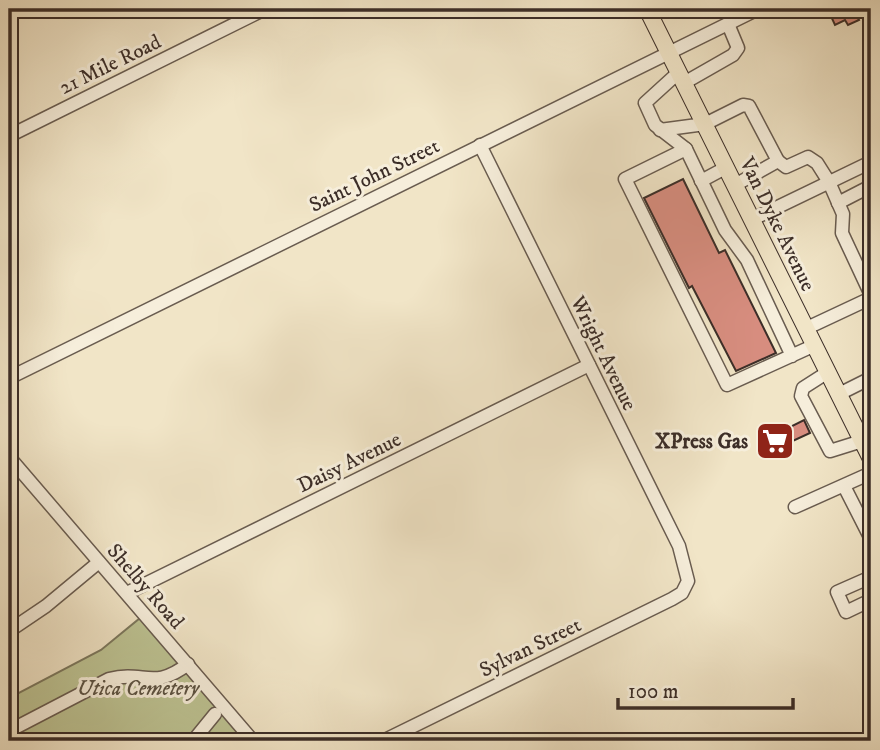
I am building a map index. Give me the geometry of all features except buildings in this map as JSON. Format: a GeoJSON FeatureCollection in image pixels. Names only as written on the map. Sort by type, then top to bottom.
{"type":"FeatureCollection","features":[{"type":"Feature","properties":{"kind":"main road","name":"Van Dyke Avenue"},"geometry":{"type":"LineString","coordinates":[[647,9],[871,459]]}},
{"type":"Feature","properties":{"kind":"street","name":"21 Mile Road"},"geometry":{"type":"LineString","coordinates":[[9,136],[247,13],[265,9]]}},
{"type":"Feature","properties":{"kind":"street","name":"Saint John Street"},"geometry":{"type":"LineString","coordinates":[[9,378],[758,9]]}},
{"type":"Feature","properties":{"kind":"street"},"geometry":{"type":"LineString","coordinates":[[728,24],[738,48],[733,55],[682,78],[645,103],[660,130],[686,149],[725,230],[740,249],[792,356]]}},
{"type":"Feature","properties":{"kind":"street"},"geometry":{"type":"LineString","coordinates":[[660,130],[705,124],[743,105],[749,106],[780,164]]}},
{"type":"Feature","properties":{"kind":"street","name":"Wright Avenue"},"geometry":{"type":"LineString","coordinates":[[480,145],[679,546],[688,581]]}},
{"type":"Feature","properties":{"kind":"street"},"geometry":{"type":"LineString","coordinates":[[686,149],[625,179],[727,385],[815,345]]}},
{"type":"Feature","properties":{"kind":"street"},"geometry":{"type":"LineString","coordinates":[[735,184],[780,164],[811,158],[829,182],[843,214],[842,233],[871,297],[807,328]]}},
{"type":"Feature","properties":{"kind":"street"},"geometry":{"type":"LineString","coordinates":[[753,219],[871,162]]}},
{"type":"Feature","properties":{"kind":"street"},"geometry":{"type":"LineString","coordinates":[[701,181],[727,167]]}},
{"type":"Feature","properties":{"kind":"street"},"geometry":{"type":"LineString","coordinates":[[838,203],[871,186]]}},
{"type":"Feature","properties":{"kind":"street"},"geometry":{"type":"LineString","coordinates":[[740,249],[762,237]]}},
{"type":"Feature","properties":{"kind":"street"},"geometry":{"type":"LineString","coordinates":[[776,323],[799,312]]}},
{"type":"Feature","properties":{"kind":"street","name":"Daisy Avenue"},"geometry":{"type":"LineString","coordinates":[[127,593],[589,365]]}},
{"type":"Feature","properties":{"kind":"street"},"geometry":{"type":"LineString","coordinates":[[828,372],[803,388],[801,396],[830,451],[862,441]]}},
{"type":"Feature","properties":{"kind":"street"},"geometry":{"type":"LineString","coordinates":[[839,394],[871,378]]}},
{"type":"Feature","properties":{"kind":"street","name":"Shelby Road"},"geometry":{"type":"LineString","coordinates":[[9,457],[253,741]]}},
{"type":"Feature","properties":{"kind":"street"},"geometry":{"type":"LineString","coordinates":[[795,506],[871,472]]}},
{"type":"Feature","properties":{"kind":"street"},"geometry":{"type":"LineString","coordinates":[[844,485],[871,539]]}},
{"type":"Feature","properties":{"kind":"street"},"geometry":{"type":"LineString","coordinates":[[9,631],[46,606],[99,562]]}},
{"type":"Feature","properties":{"kind":"street"},"geometry":{"type":"LineString","coordinates":[[871,577],[837,592],[846,611],[871,600]]}},
{"type":"Feature","properties":{"kind":"street","name":"Sylvan Street"},"geometry":{"type":"LineString","coordinates":[[383,741],[672,599],[681,593],[688,581]]}},
{"type":"Feature","properties":{"kind":"street"},"geometry":{"type":"LineString","coordinates":[[9,731],[109,679],[124,676],[169,678],[187,664]]}},
{"type":"Feature","properties":{"kind":"street"},"geometry":{"type":"LineString","coordinates":[[193,741],[215,714]]}},
{"type":"Feature","properties":{"kind":"green space","name":"Utica Cemetery"},"geometry":{"type":"Polygon","coordinates":[[[145,614],[253,741],[9,741],[9,698],[101,650],[145,614]]]}},
{"type":"Feature","properties":{"kind":"place","name":"XPress Gas"},"geometry":{"type":"Point","coordinates":[775,441]}}]}
